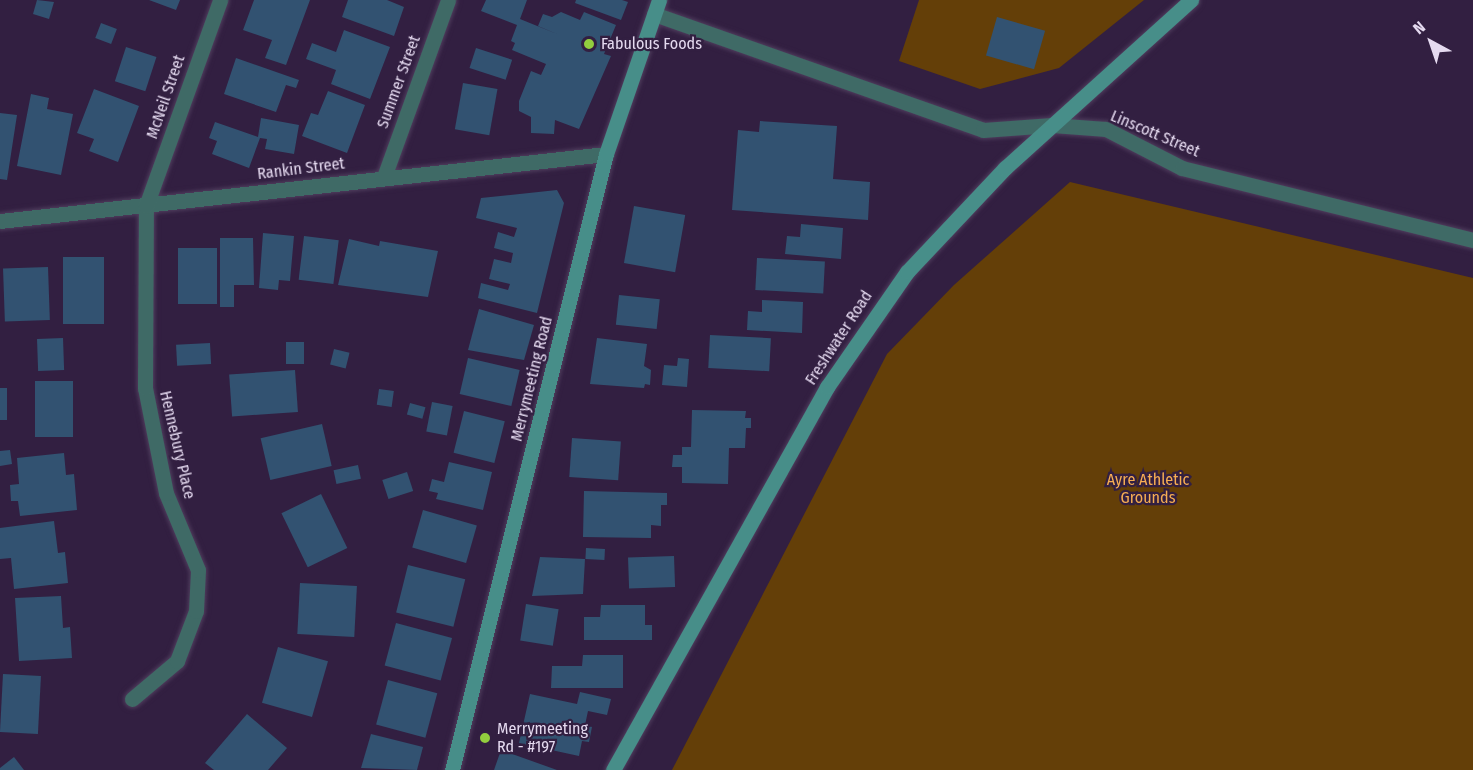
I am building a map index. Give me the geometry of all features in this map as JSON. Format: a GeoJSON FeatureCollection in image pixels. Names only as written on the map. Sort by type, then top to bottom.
{"type":"FeatureCollection","features":[{"type":"Feature","properties":{"kind":"main road","name":"Freshwater Road"},"geometry":{"type":"LineString","coordinates":[[613,770],[853,346],[907,272],[944,230],[1052,125],[1191,0]]}},
{"type":"Feature","properties":{"kind":"main road","name":"Merrymeeting Road"},"geometry":{"type":"LineString","coordinates":[[452,770],[606,154],[657,7]]}},
{"type":"Feature","properties":{"kind":"street","name":"McNeil Street"},"geometry":{"type":"LineString","coordinates":[[146,206],[219,0]]}},
{"type":"Feature","properties":{"kind":"street","name":"Summer Street"},"geometry":{"type":"LineString","coordinates":[[384,177],[448,0]]}},
{"type":"Feature","properties":{"kind":"street","name":"Linscott Street"},"geometry":{"type":"LineString","coordinates":[[657,7],[983,130],[1052,125],[1106,129],[1182,168],[1473,240]]}},
{"type":"Feature","properties":{"kind":"street","name":"Rankin Street"},"geometry":{"type":"LineString","coordinates":[[0,220],[146,206],[384,177],[606,154]]}},
{"type":"Feature","properties":{"kind":"street","name":"Hennebury Place"},"geometry":{"type":"LineString","coordinates":[[132,699],[177,662],[197,603],[198,570],[166,493],[145,388],[146,206]]}},
{"type":"Feature","properties":{"kind":"green space"},"geometry":{"type":"Polygon","coordinates":[[[919,0],[1144,0],[1059,68],[980,89],[899,61],[919,0]]]}},
{"type":"Feature","properties":{"kind":"green space","name":"Ayre Athletic Grounds"},"geometry":{"type":"Polygon","coordinates":[[[1070,182],[1473,278],[1473,770],[672,770],[887,354],[954,285],[1070,182]]]}},
{"type":"Feature","properties":{"kind":"building"},"geometry":{"type":"Polygon","coordinates":[[[37,0],[54,2],[49,19],[33,14],[37,0]]]}},
{"type":"Feature","properties":{"kind":"building"},"geometry":{"type":"Polygon","coordinates":[[[149,0],[180,0],[176,10],[149,0]]]}},
{"type":"Feature","properties":{"kind":"building"},"geometry":{"type":"Polygon","coordinates":[[[254,0],[310,0],[286,65],[265,58],[272,40],[243,30],[254,0]]]}},
{"type":"Feature","properties":{"kind":"building"},"geometry":{"type":"Polygon","coordinates":[[[348,0],[387,0],[404,7],[394,36],[342,17],[348,0]]]}},
{"type":"Feature","properties":{"kind":"building"},"geometry":{"type":"Polygon","coordinates":[[[486,0],[527,0],[520,19],[557,34],[538,26],[543,14],[552,17],[561,12],[580,20],[584,12],[616,25],[604,54],[611,56],[579,129],[555,120],[554,134],[531,133],[531,117],[519,111],[519,101],[531,71],[541,75],[546,64],[512,50],[515,43],[511,41],[517,25],[481,11],[486,0]]]}},
{"type":"Feature","properties":{"kind":"building"},"geometry":{"type":"Polygon","coordinates":[[[576,0],[628,2],[621,20],[575,3],[576,0]]]}},
{"type":"Feature","properties":{"kind":"building"},"geometry":{"type":"Polygon","coordinates":[[[997,17],[1045,31],[1034,69],[986,55],[997,17]]]}},
{"type":"Feature","properties":{"kind":"building"},"geometry":{"type":"Polygon","coordinates":[[[101,23],[117,29],[111,44],[95,38],[101,23]]]}},
{"type":"Feature","properties":{"kind":"building"},"geometry":{"type":"Polygon","coordinates":[[[344,30],[390,47],[370,99],[331,84],[336,70],[306,59],[312,43],[336,52],[344,30]]]}},
{"type":"Feature","properties":{"kind":"building"},"geometry":{"type":"Polygon","coordinates":[[[126,47],[156,57],[145,91],[115,81],[126,47]]]}},
{"type":"Feature","properties":{"kind":"building"},"geometry":{"type":"Polygon","coordinates":[[[476,48],[512,60],[506,80],[470,68],[476,48]]]}},
{"type":"Feature","properties":{"kind":"building"},"geometry":{"type":"Polygon","coordinates":[[[236,58],[299,80],[296,88],[286,85],[276,112],[224,94],[236,58]]]}},
{"type":"Feature","properties":{"kind":"building"},"geometry":{"type":"Polygon","coordinates":[[[463,83],[497,89],[489,135],[455,129],[463,83]]]}},
{"type":"Feature","properties":{"kind":"building"},"geometry":{"type":"Polygon","coordinates":[[[94,89],[139,106],[118,162],[89,151],[94,139],[77,133],[94,89]]]}},
{"type":"Feature","properties":{"kind":"building"},"geometry":{"type":"Polygon","coordinates":[[[328,91],[365,105],[347,153],[302,136],[311,113],[318,115],[328,91]]]}},
{"type":"Feature","properties":{"kind":"building"},"geometry":{"type":"Polygon","coordinates":[[[31,94],[49,98],[47,109],[73,114],[61,175],[17,166],[31,94]]]}},
{"type":"Feature","properties":{"kind":"building"},"geometry":{"type":"Polygon","coordinates":[[[0,113],[17,115],[7,180],[0,179],[0,113]]]}},
{"type":"Feature","properties":{"kind":"building"},"geometry":{"type":"Polygon","coordinates":[[[261,118],[299,125],[294,154],[265,149],[267,139],[260,138],[249,168],[212,154],[217,141],[209,138],[215,122],[258,137],[261,118]]]}},
{"type":"Feature","properties":{"kind":"building"},"geometry":{"type":"Polygon","coordinates":[[[760,121],[837,126],[833,179],[870,182],[868,220],[732,210],[738,130],[759,132],[760,121]]]}},
{"type":"Feature","properties":{"kind":"building"},"geometry":{"type":"Polygon","coordinates":[[[557,190],[564,203],[537,313],[478,298],[481,283],[508,290],[510,284],[489,279],[494,259],[511,263],[513,253],[494,248],[498,232],[514,237],[517,228],[476,218],[481,198],[557,190]]]}},
{"type":"Feature","properties":{"kind":"building"},"geometry":{"type":"Polygon","coordinates":[[[634,206],[685,215],[675,272],[624,263],[634,206]]]}},
{"type":"Feature","properties":{"kind":"building"},"geometry":{"type":"Polygon","coordinates":[[[801,224],[843,228],[841,259],[785,254],[787,236],[800,237],[801,224]]]}},
{"type":"Feature","properties":{"kind":"building"},"geometry":{"type":"Polygon","coordinates":[[[263,233],[294,236],[290,281],[279,280],[278,290],[259,288],[263,233]]]}},
{"type":"Feature","properties":{"kind":"building"},"geometry":{"type":"Polygon","coordinates":[[[304,236],[339,240],[333,284],[299,280],[304,236]]]}},
{"type":"Feature","properties":{"kind":"building"},"geometry":{"type":"Polygon","coordinates":[[[220,238],[253,238],[254,285],[234,285],[234,307],[220,307],[220,238]]]}},
{"type":"Feature","properties":{"kind":"building"},"geometry":{"type":"Polygon","coordinates":[[[349,239],[379,246],[380,241],[438,251],[428,297],[338,285],[349,239]]]}},
{"type":"Feature","properties":{"kind":"building"},"geometry":{"type":"Polygon","coordinates":[[[178,248],[217,248],[217,304],[178,304],[178,248]]]}},
{"type":"Feature","properties":{"kind":"building"},"geometry":{"type":"Polygon","coordinates":[[[63,257],[104,257],[104,324],[63,324],[63,257]]]}},
{"type":"Feature","properties":{"kind":"building"},"geometry":{"type":"Polygon","coordinates":[[[757,258],[825,262],[823,294],[755,290],[757,258]]]}},
{"type":"Feature","properties":{"kind":"building"},"geometry":{"type":"Polygon","coordinates":[[[48,267],[50,320],[5,322],[3,269],[48,267]]]}},
{"type":"Feature","properties":{"kind":"building"},"geometry":{"type":"Polygon","coordinates":[[[619,295],[660,299],[657,329],[616,325],[619,295]]]}},
{"type":"Feature","properties":{"kind":"building"},"geometry":{"type":"Polygon","coordinates":[[[762,300],[803,302],[802,333],[747,330],[748,311],[762,312],[762,300]]]}},
{"type":"Feature","properties":{"kind":"building"},"geometry":{"type":"Polygon","coordinates":[[[479,309],[534,325],[524,360],[468,350],[479,309]]]}},
{"type":"Feature","properties":{"kind":"building"},"geometry":{"type":"Polygon","coordinates":[[[710,335],[771,338],[769,371],[708,368],[710,335]]]}},
{"type":"Feature","properties":{"kind":"building"},"geometry":{"type":"Polygon","coordinates":[[[63,338],[64,370],[38,371],[37,339],[63,338]]]}},
{"type":"Feature","properties":{"kind":"building"},"geometry":{"type":"Polygon","coordinates":[[[597,338],[647,344],[644,366],[651,370],[650,385],[645,384],[644,388],[590,384],[597,338]]]}},
{"type":"Feature","properties":{"kind":"building"},"geometry":{"type":"Polygon","coordinates":[[[286,342],[304,342],[304,364],[286,364],[286,342]]]}},
{"type":"Feature","properties":{"kind":"building"},"geometry":{"type":"Polygon","coordinates":[[[210,343],[211,364],[177,366],[176,345],[210,343]]]}},
{"type":"Feature","properties":{"kind":"building"},"geometry":{"type":"Polygon","coordinates":[[[334,349],[350,353],[346,368],[330,365],[334,349]]]}},
{"type":"Feature","properties":{"kind":"building"},"geometry":{"type":"Polygon","coordinates":[[[468,358],[520,370],[511,406],[460,394],[468,358]]]}},
{"type":"Feature","properties":{"kind":"building"},"geometry":{"type":"Polygon","coordinates":[[[678,358],[689,359],[687,387],[662,385],[664,365],[677,366],[678,358]]]}},
{"type":"Feature","properties":{"kind":"building"},"geometry":{"type":"Polygon","coordinates":[[[295,370],[298,412],[232,417],[229,375],[295,370]]]}},
{"type":"Feature","properties":{"kind":"building"},"geometry":{"type":"Polygon","coordinates":[[[35,381],[73,381],[73,437],[35,437],[35,381]]]}},
{"type":"Feature","properties":{"kind":"building"},"geometry":{"type":"Polygon","coordinates":[[[0,388],[7,388],[7,420],[0,420],[0,388]]]}},
{"type":"Feature","properties":{"kind":"building"},"geometry":{"type":"Polygon","coordinates":[[[379,389],[394,391],[392,407],[377,405],[379,389]]]}},
{"type":"Feature","properties":{"kind":"building"},"geometry":{"type":"Polygon","coordinates":[[[432,402],[453,406],[447,435],[426,431],[432,402]]]}},
{"type":"Feature","properties":{"kind":"building"},"geometry":{"type":"Polygon","coordinates":[[[410,403],[425,407],[422,419],[407,415],[410,403]]]}},
{"type":"Feature","properties":{"kind":"building"},"geometry":{"type":"Polygon","coordinates":[[[692,410],[746,411],[745,418],[751,418],[751,428],[746,428],[745,448],[729,448],[728,484],[682,483],[682,467],[672,467],[673,455],[682,455],[682,447],[691,447],[692,410]]]}},
{"type":"Feature","properties":{"kind":"building"},"geometry":{"type":"Polygon","coordinates":[[[464,411],[505,421],[494,463],[454,453],[464,411]]]}},
{"type":"Feature","properties":{"kind":"building"},"geometry":{"type":"Polygon","coordinates":[[[322,424],[332,466],[270,480],[261,438],[322,424]]]}},
{"type":"Feature","properties":{"kind":"building"},"geometry":{"type":"Polygon","coordinates":[[[572,438],[621,441],[618,480],[569,477],[572,438]]]}},
{"type":"Feature","properties":{"kind":"building"},"geometry":{"type":"Polygon","coordinates":[[[10,450],[12,464],[0,466],[0,451],[10,450]]]}},
{"type":"Feature","properties":{"kind":"building"},"geometry":{"type":"Polygon","coordinates":[[[64,453],[66,475],[74,474],[77,510],[20,516],[18,501],[11,501],[10,485],[19,484],[17,458],[64,453]]]}},
{"type":"Feature","properties":{"kind":"building"},"geometry":{"type":"Polygon","coordinates":[[[449,462],[492,472],[483,510],[436,499],[438,493],[429,491],[432,479],[444,482],[449,462]]]}},
{"type":"Feature","properties":{"kind":"building"},"geometry":{"type":"Polygon","coordinates":[[[358,465],[361,479],[336,484],[334,470],[358,465]]]}},
{"type":"Feature","properties":{"kind":"building"},"geometry":{"type":"Polygon","coordinates":[[[407,472],[413,491],[388,499],[382,480],[407,472]]]}},
{"type":"Feature","properties":{"kind":"building"},"geometry":{"type":"Polygon","coordinates":[[[584,491],[667,493],[667,505],[661,505],[661,526],[651,525],[651,538],[583,537],[584,491]]]}},
{"type":"Feature","properties":{"kind":"building"},"geometry":{"type":"Polygon","coordinates":[[[321,494],[347,548],[308,567],[281,513],[321,494]]]}},
{"type":"Feature","properties":{"kind":"building"},"geometry":{"type":"Polygon","coordinates":[[[423,510],[477,525],[466,563],[412,547],[423,510]]]}},
{"type":"Feature","properties":{"kind":"building"},"geometry":{"type":"Polygon","coordinates":[[[54,521],[58,553],[65,552],[68,583],[14,589],[11,558],[0,559],[0,528],[54,521]]]}},
{"type":"Feature","properties":{"kind":"building"},"geometry":{"type":"Polygon","coordinates":[[[586,548],[605,549],[604,560],[585,559],[586,548]]]}},
{"type":"Feature","properties":{"kind":"building"},"geometry":{"type":"Polygon","coordinates":[[[674,556],[675,587],[629,589],[628,558],[674,556]]]}},
{"type":"Feature","properties":{"kind":"building"},"geometry":{"type":"Polygon","coordinates":[[[540,557],[585,559],[583,594],[532,596],[540,557]]]}},
{"type":"Feature","properties":{"kind":"building"},"geometry":{"type":"Polygon","coordinates":[[[408,565],[465,579],[453,627],[396,613],[408,565]]]}},
{"type":"Feature","properties":{"kind":"building"},"geometry":{"type":"Polygon","coordinates":[[[300,583],[357,586],[354,637],[297,634],[300,583]]]}},
{"type":"Feature","properties":{"kind":"building"},"geometry":{"type":"Polygon","coordinates":[[[61,596],[63,628],[70,627],[72,658],[19,661],[15,598],[61,596]]]}},
{"type":"Feature","properties":{"kind":"building"},"geometry":{"type":"Polygon","coordinates":[[[526,604],[559,609],[553,646],[520,641],[526,604]]]}},
{"type":"Feature","properties":{"kind":"building"},"geometry":{"type":"Polygon","coordinates":[[[601,605],[645,605],[645,625],[652,625],[652,640],[584,640],[584,617],[600,617],[601,605]]]}},
{"type":"Feature","properties":{"kind":"building"},"geometry":{"type":"Polygon","coordinates":[[[396,623],[452,638],[441,681],[385,666],[396,623]]]}},
{"type":"Feature","properties":{"kind":"building"},"geometry":{"type":"Polygon","coordinates":[[[278,647],[328,661],[312,717],[262,703],[278,647]]]}},
{"type":"Feature","properties":{"kind":"building"},"geometry":{"type":"Polygon","coordinates":[[[583,655],[623,655],[623,688],[551,688],[552,666],[582,666],[583,655]]]}},
{"type":"Feature","properties":{"kind":"building"},"geometry":{"type":"Polygon","coordinates":[[[3,674],[41,676],[38,734],[0,732],[3,674]]]}},
{"type":"Feature","properties":{"kind":"building"},"geometry":{"type":"Polygon","coordinates":[[[388,680],[437,693],[425,738],[376,724],[388,680]]]}},
{"type":"Feature","properties":{"kind":"building"},"geometry":{"type":"Polygon","coordinates":[[[580,692],[611,699],[607,715],[588,711],[585,725],[592,727],[589,742],[582,741],[579,756],[519,743],[530,694],[577,704],[580,692]]]}},
{"type":"Feature","properties":{"kind":"building"},"geometry":{"type":"Polygon","coordinates":[[[247,714],[287,748],[268,770],[214,770],[205,763],[247,714]]]}},
{"type":"Feature","properties":{"kind":"building"},"geometry":{"type":"Polygon","coordinates":[[[371,734],[423,747],[417,770],[361,768],[371,734]]]}},
{"type":"Feature","properties":{"kind":"building"},"geometry":{"type":"Polygon","coordinates":[[[501,750],[557,770],[494,770],[501,750]]]}},
{"type":"Feature","properties":{"kind":"building"},"geometry":{"type":"Polygon","coordinates":[[[14,757],[24,770],[0,770],[0,768],[14,757]]]}},
{"type":"Feature","properties":{"kind":"place","name":"Fabulous Foods"},"geometry":{"type":"Point","coordinates":[589,44]}},
{"type":"Feature","properties":{"kind":"place","name":"Merrymeeting Rd - #197"},"geometry":{"type":"Point","coordinates":[485,738]}}]}
